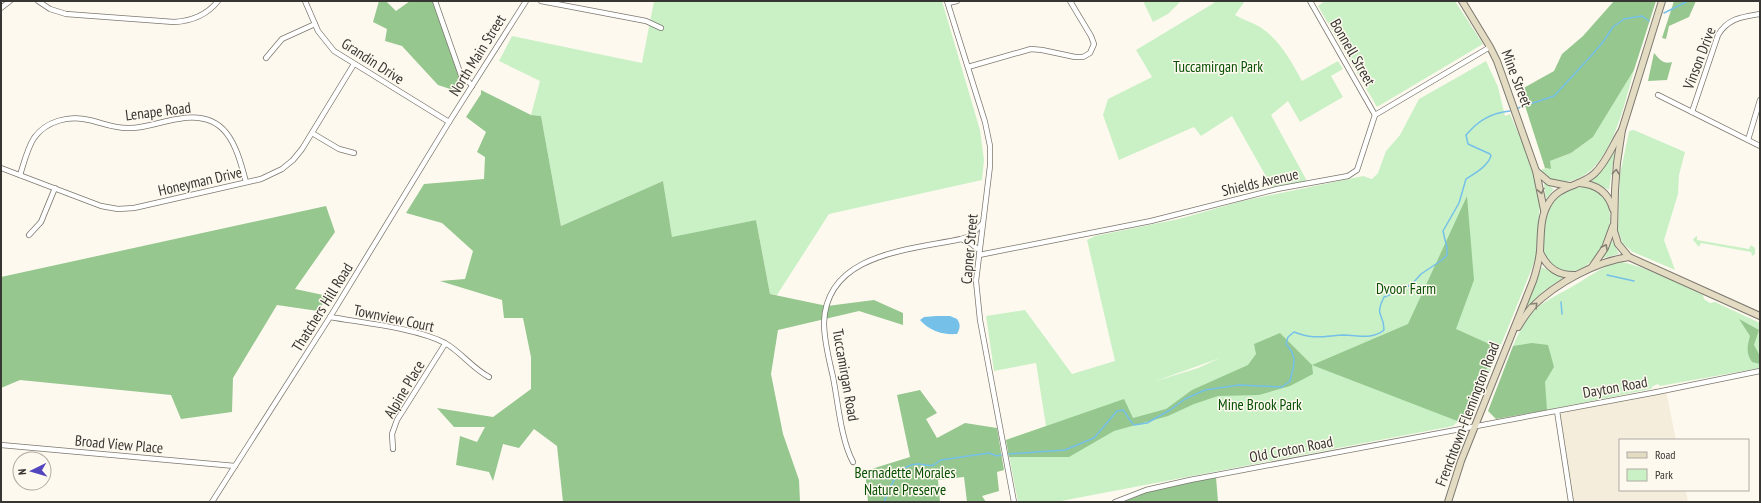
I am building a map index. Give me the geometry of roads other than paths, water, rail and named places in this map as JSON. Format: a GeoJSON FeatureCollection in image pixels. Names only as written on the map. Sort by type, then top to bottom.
{"type":"FeatureCollection","features":[{"type":"Feature","properties":{"kind":"main road","name":"Mine Street"},"geometry":{"type":"LineString","coordinates":[[1462,1],[1490,46],[1513,104],[1536,171],[1544,212]]}},
{"type":"Feature","properties":{"kind":"main road"},"geometry":{"type":"LineString","coordinates":[[1662,1],[1622,130],[1616,170],[1614,211],[1617,241],[1629,257],[1760,316]]}},
{"type":"Feature","properties":{"kind":"main road"},"geometry":{"type":"LineString","coordinates":[[1536,171],[1549,182],[1569,186],[1579,183],[1596,171],[1609,153],[1622,130]]}},
{"type":"Feature","properties":{"kind":"main road"},"geometry":{"type":"LineString","coordinates":[[1579,183],[1592,185],[1600,189],[1610,200],[1614,211]]}},
{"type":"Feature","properties":{"kind":"main road","name":"Frenchtown-Flemington Road"},"geometry":{"type":"LineString","coordinates":[[1448,502],[1459,467],[1533,281],[1540,252],[1544,212],[1555,195],[1569,186]]}},
{"type":"Feature","properties":{"kind":"main road"},"geometry":{"type":"LineString","coordinates":[[1591,268],[1605,248],[1614,222]]}},
{"type":"Feature","properties":{"kind":"main road"},"geometry":{"type":"LineString","coordinates":[[1540,252],[1543,260],[1554,271],[1566,275],[1578,275],[1609,260],[1629,257]]}},
{"type":"Feature","properties":{"kind":"main road","name":"Frenchtown-Flemington Road"},"geometry":{"type":"LineString","coordinates":[[1511,336],[1526,314],[1537,302],[1552,290],[1578,275]]}},
{"type":"Feature","properties":{"kind":"street"},"geometry":{"type":"LineString","coordinates":[[1,8],[10,1]]}},
{"type":"Feature","properties":{"kind":"street"},"geometry":{"type":"LineString","coordinates":[[38,1],[50,8],[66,14],[174,22],[196,18],[209,10],[218,1]]}},
{"type":"Feature","properties":{"kind":"street","name":"Grandin Drive"},"geometry":{"type":"LineString","coordinates":[[305,1],[315,24],[334,52],[449,122]]}},
{"type":"Feature","properties":{"kind":"street"},"geometry":{"type":"LineString","coordinates":[[435,1],[462,78],[464,81],[469,82],[472,86]]}},
{"type":"Feature","properties":{"kind":"street","name":"North Main Street"},"geometry":{"type":"LineString","coordinates":[[449,122],[526,1]]}},
{"type":"Feature","properties":{"kind":"street"},"geometry":{"type":"LineString","coordinates":[[541,1],[646,21],[661,28]]}},
{"type":"Feature","properties":{"kind":"street"},"geometry":{"type":"LineString","coordinates":[[947,2],[957,1]]}},
{"type":"Feature","properties":{"kind":"street"},"geometry":{"type":"LineString","coordinates":[[968,67],[1031,49],[1083,58],[1090,53],[1094,44],[1091,36],[1070,1]]}},
{"type":"Feature","properties":{"kind":"street","name":"Bonnell Street"},"geometry":{"type":"LineString","coordinates":[[1310,1],[1375,114]]}},
{"type":"Feature","properties":{"kind":"street","name":"Capner Street"},"geometry":{"type":"LineString","coordinates":[[947,2],[985,122],[990,146],[990,166],[976,281],[978,307],[1014,502]]}},
{"type":"Feature","properties":{"kind":"street","name":"Vinson Drive"},"geometry":{"type":"LineString","coordinates":[[1692,112],[1718,35],[1722,29],[1727,23],[1734,20],[1760,14]]}},
{"type":"Feature","properties":{"kind":"street"},"geometry":{"type":"LineString","coordinates":[[266,58],[282,39],[315,24]]}},
{"type":"Feature","properties":{"kind":"street"},"geometry":{"type":"LineString","coordinates":[[1375,114],[1490,46]]}},
{"type":"Feature","properties":{"kind":"street","name":"Honeyman Drive"},"geometry":{"type":"LineString","coordinates":[[1,168],[101,206],[126,209],[269,176],[282,169],[298,154],[354,64]]}},
{"type":"Feature","properties":{"kind":"street"},"geometry":{"type":"LineString","coordinates":[[1658,95],[1760,146]]}},
{"type":"Feature","properties":{"kind":"street"},"geometry":{"type":"LineString","coordinates":[[1748,140],[1760,100]]}},
{"type":"Feature","properties":{"kind":"street","name":"Shields Avenue"},"geometry":{"type":"LineString","coordinates":[[979,252],[1151,221],[1262,192],[1348,176],[1357,170],[1375,114]]}},
{"type":"Feature","properties":{"kind":"street","name":"Lenape Road"},"geometry":{"type":"LineString","coordinates":[[20,175],[34,138],[47,126],[62,120],[87,119],[110,127],[125,129],[179,118],[195,118],[216,124],[232,140],[239,155],[246,182]]}},
{"type":"Feature","properties":{"kind":"street","name":"Thatchers Hill Road"},"geometry":{"type":"LineString","coordinates":[[212,502],[330,317],[449,122]]}},
{"type":"Feature","properties":{"kind":"street"},"geometry":{"type":"LineString","coordinates":[[312,133],[339,149],[354,153]]}},
{"type":"Feature","properties":{"kind":"street"},"geometry":{"type":"LineString","coordinates":[[29,235],[41,222],[55,188]]}},
{"type":"Feature","properties":{"kind":"street","name":"Tuccamirgan Road"},"geometry":{"type":"LineString","coordinates":[[853,462],[846,443],[825,341],[824,318],[831,296],[836,287],[847,274],[867,261],[888,254],[961,239],[970,236],[982,224]]}},
{"type":"Feature","properties":{"kind":"street"},"geometry":{"type":"LineString","coordinates":[[961,239],[970,243],[979,252]]}},
{"type":"Feature","properties":{"kind":"street","name":"Townview Court"},"geometry":{"type":"LineString","coordinates":[[330,317],[420,334],[445,344],[462,354],[478,371],[489,377]]}},
{"type":"Feature","properties":{"kind":"street","name":"Alpine Place"},"geometry":{"type":"LineString","coordinates":[[393,449],[392,434],[397,420],[445,344]]}},
{"type":"Feature","properties":{"kind":"street","name":"Dayton Road"},"geometry":{"type":"LineString","coordinates":[[1475,426],[1760,371]]}},
{"type":"Feature","properties":{"kind":"street"},"geometry":{"type":"LineString","coordinates":[[1557,411],[1571,502]]}},
{"type":"Feature","properties":{"kind":"street","name":"Old Croton Road"},"geometry":{"type":"LineString","coordinates":[[1115,502],[1146,490],[1190,480],[1475,426]]}},
{"type":"Feature","properties":{"kind":"street","name":"Broad View Place"},"geometry":{"type":"LineString","coordinates":[[1,445],[235,466]]}},
{"type":"Feature","properties":{"kind":"water"},"geometry":{"type":"Polygon","coordinates":[[[950,316],[957,319],[960,326],[957,334],[937,332],[932,330],[920,320],[924,317],[950,316]]]}},
{"type":"Feature","properties":{"kind":"waterway"},"geometry":{"type":"LineString","coordinates":[[1664,13],[1688,1]]}},
{"type":"Feature","properties":{"kind":"waterway"},"geometry":{"type":"LineString","coordinates":[[1518,108],[1554,96],[1603,42],[1613,27],[1624,19],[1642,16],[1649,21]]}},
{"type":"Feature","properties":{"kind":"waterway"},"geometry":{"type":"LineString","coordinates":[[1009,454],[1065,450],[1094,438],[1117,411],[1123,410],[1134,425],[1147,423],[1170,410],[1185,399],[1205,390],[1239,385],[1282,387],[1290,381],[1293,370],[1294,357],[1286,344],[1288,337],[1294,332],[1313,337],[1325,337],[1344,335],[1370,336],[1384,330],[1383,320],[1380,315],[1380,308],[1384,297],[1402,290],[1413,283],[1421,274],[1447,255],[1443,231],[1459,203],[1466,179],[1484,167],[1491,156],[1490,154],[1468,144],[1466,135],[1486,118],[1497,113],[1510,111]]}},
{"type":"Feature","properties":{"kind":"waterway"},"geometry":{"type":"LineString","coordinates":[[1607,275],[1634,281]]}},
{"type":"Feature","properties":{"kind":"waterway"},"geometry":{"type":"LineString","coordinates":[[1561,302],[1562,314]]}},
{"type":"Feature","properties":{"kind":"waterway"},"geometry":{"type":"LineString","coordinates":[[884,502],[896,477],[900,472],[911,465],[918,464],[932,466],[941,460],[989,453],[997,456],[1001,455]]}},
{"type":"Feature","properties":{"kind":"park label","name":"Tuccamirgan Park"},"geometry":{"type":"Point","coordinates":[1218,66]}},
{"type":"Feature","properties":{"kind":"park label","name":"Dvoor Farm"},"geometry":{"type":"Point","coordinates":[1406,288]}},
{"type":"Feature","properties":{"kind":"park label","name":"Mine Brook Park"},"geometry":{"type":"Point","coordinates":[1260,404]}},
{"type":"Feature","properties":{"kind":"park label","name":"Bernadette Morales Nature Preserve"},"geometry":{"type":"Point","coordinates":[905,480]}}]}
